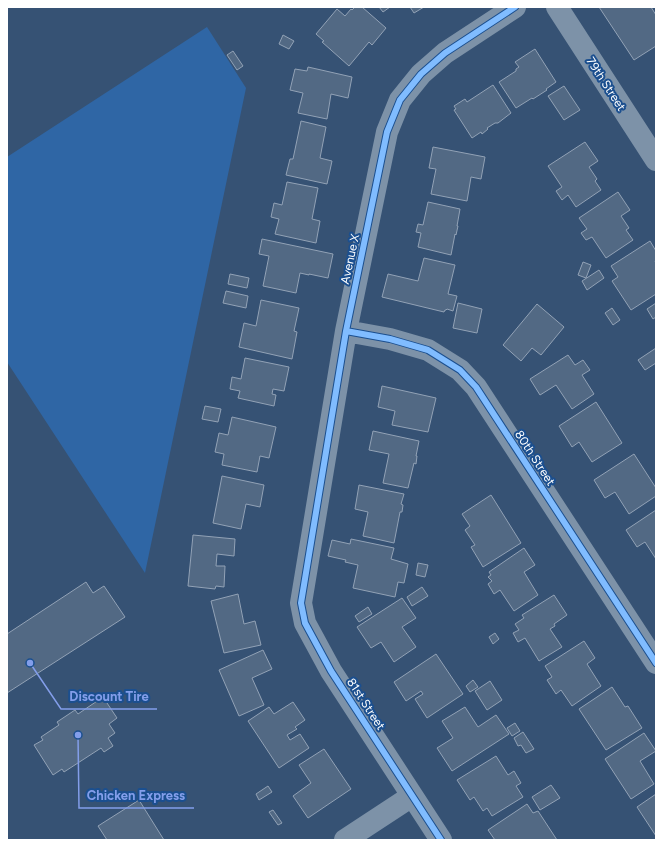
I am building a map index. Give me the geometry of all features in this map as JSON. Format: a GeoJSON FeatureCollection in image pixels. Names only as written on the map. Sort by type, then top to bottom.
{"type":"FeatureCollection","features":[{"type":"Feature","properties":{"kind":"street","name":"Avenue X"},"geometry":{"type":"LineString","coordinates":[[306,571],[346,331],[387,132],[400,100],[421,74],[445,53],[515,7]]}},
{"type":"Feature","properties":{"kind":"street","name":"79th Street"},"geometry":{"type":"LineString","coordinates":[[556,7],[656,160]]}},
{"type":"Feature","properties":{"kind":"street","name":"80th Street"},"geometry":{"type":"LineString","coordinates":[[346,331],[390,339],[428,350],[460,370],[476,387],[656,664]]}},
{"type":"Feature","properties":{"kind":"street","name":"81st Street"},"geometry":{"type":"LineString","coordinates":[[306,571],[301,603],[305,623],[331,671],[441,840]]}},
{"type":"Feature","properties":{"kind":"street"},"geometry":{"type":"LineString","coordinates":[[345,840],[412,796]]}},
{"type":"Feature","properties":{"kind":"shaded area"},"geometry":{"type":"Polygon","coordinates":[[[207,27],[246,88],[145,573],[7,362],[7,157],[207,27]]]}},
{"type":"Feature","properties":{"kind":"building"},"geometry":{"type":"Polygon","coordinates":[[[355,7],[362,7],[386,28],[372,45],[369,42],[349,66],[322,42],[324,41],[316,34],[337,9],[345,16],[355,7]]]}},
{"type":"Feature","properties":{"kind":"building"},"geometry":{"type":"Polygon","coordinates":[[[379,7],[390,7],[383,12],[379,7]]]}},
{"type":"Feature","properties":{"kind":"building"},"geometry":{"type":"Polygon","coordinates":[[[410,7],[424,7],[414,13],[410,7]]]}},
{"type":"Feature","properties":{"kind":"building"},"geometry":{"type":"Polygon","coordinates":[[[599,7],[651,7],[656,15],[656,46],[634,60],[599,7]]]}},
{"type":"Feature","properties":{"kind":"building"},"geometry":{"type":"Polygon","coordinates":[[[283,35],[294,41],[289,49],[279,44],[283,35]]]}},
{"type":"Feature","properties":{"kind":"building"},"geometry":{"type":"Polygon","coordinates":[[[535,49],[556,82],[546,89],[547,90],[516,108],[499,82],[516,71],[519,67],[515,62],[535,49]]]}},
{"type":"Feature","properties":{"kind":"building"},"geometry":{"type":"Polygon","coordinates":[[[233,51],[243,66],[237,70],[227,55],[233,51]]]}},
{"type":"Feature","properties":{"kind":"building"},"geometry":{"type":"Polygon","coordinates":[[[308,67],[352,77],[348,98],[331,94],[327,119],[298,113],[303,93],[290,90],[295,69],[307,71],[308,67]]]}},
{"type":"Feature","properties":{"kind":"building"},"geometry":{"type":"Polygon","coordinates":[[[493,85],[511,113],[498,123],[495,123],[487,128],[488,129],[482,134],[481,132],[472,138],[454,110],[456,109],[454,106],[465,99],[467,102],[493,85]]]}},
{"type":"Feature","properties":{"kind":"building"},"geometry":{"type":"Polygon","coordinates":[[[564,86],[580,110],[564,120],[548,96],[564,86]]]}},
{"type":"Feature","properties":{"kind":"building"},"geometry":{"type":"Polygon","coordinates":[[[301,121],[326,127],[320,158],[332,161],[327,184],[286,175],[290,159],[293,159],[301,121]]]}},
{"type":"Feature","properties":{"kind":"building"},"geometry":{"type":"Polygon","coordinates":[[[585,142],[598,161],[589,167],[597,179],[595,181],[601,190],[576,207],[568,195],[562,200],[556,191],[562,187],[548,166],[585,142]]]}},
{"type":"Feature","properties":{"kind":"building"},"geometry":{"type":"Polygon","coordinates":[[[433,147],[485,157],[481,179],[471,177],[467,201],[431,194],[436,169],[429,168],[433,147]]]}},
{"type":"Feature","properties":{"kind":"building"},"geometry":{"type":"Polygon","coordinates":[[[287,182],[318,188],[312,219],[320,221],[316,243],[275,234],[279,219],[271,217],[274,203],[282,205],[287,182]]]}},
{"type":"Feature","properties":{"kind":"building"},"geometry":{"type":"Polygon","coordinates":[[[618,192],[630,210],[621,216],[629,228],[626,230],[633,240],[606,258],[592,237],[586,240],[581,233],[587,229],[579,218],[618,192]]]}},
{"type":"Feature","properties":{"kind":"building"},"geometry":{"type":"Polygon","coordinates":[[[428,202],[460,209],[458,226],[451,255],[418,247],[421,233],[416,232],[418,224],[423,225],[428,202]]]}},
{"type":"Feature","properties":{"kind":"building"},"geometry":{"type":"Polygon","coordinates":[[[262,239],[333,254],[328,278],[300,273],[296,293],[263,286],[269,256],[259,254],[262,239]]]}},
{"type":"Feature","properties":{"kind":"building"},"geometry":{"type":"Polygon","coordinates":[[[650,241],[656,251],[656,294],[631,310],[612,281],[618,277],[611,266],[650,241]]]}},
{"type":"Feature","properties":{"kind":"building"},"geometry":{"type":"Polygon","coordinates":[[[424,258],[455,265],[448,294],[457,296],[453,311],[447,309],[444,312],[382,297],[388,274],[418,281],[424,258]]]}},
{"type":"Feature","properties":{"kind":"building"},"geometry":{"type":"Polygon","coordinates":[[[583,262],[591,265],[586,278],[578,275],[583,262]]]}},
{"type":"Feature","properties":{"kind":"building"},"geometry":{"type":"Polygon","coordinates":[[[599,270],[604,278],[587,290],[582,281],[599,270]]]}},
{"type":"Feature","properties":{"kind":"building"},"geometry":{"type":"Polygon","coordinates":[[[230,274],[249,278],[247,288],[228,284],[230,274]]]}},
{"type":"Feature","properties":{"kind":"building"},"geometry":{"type":"Polygon","coordinates":[[[226,291],[248,296],[246,308],[223,303],[226,291]]]}},
{"type":"Feature","properties":{"kind":"building"},"geometry":{"type":"Polygon","coordinates":[[[261,300],[299,308],[294,331],[297,332],[292,359],[239,347],[244,323],[256,326],[261,300]]]}},
{"type":"Feature","properties":{"kind":"building"},"geometry":{"type":"Polygon","coordinates":[[[458,303],[482,309],[477,333],[453,328],[458,303]]]}},
{"type":"Feature","properties":{"kind":"building"},"geometry":{"type":"Polygon","coordinates":[[[656,303],[656,317],[653,319],[647,309],[656,303]]]}},
{"type":"Feature","properties":{"kind":"building"},"geometry":{"type":"Polygon","coordinates":[[[537,304],[564,327],[541,355],[532,348],[521,361],[503,345],[537,304]]]}},
{"type":"Feature","properties":{"kind":"building"},"geometry":{"type":"Polygon","coordinates":[[[612,308],[620,320],[613,325],[605,313],[612,308]]]}},
{"type":"Feature","properties":{"kind":"building"},"geometry":{"type":"Polygon","coordinates":[[[656,348],[656,363],[645,370],[638,360],[656,348]]]}},
{"type":"Feature","properties":{"kind":"building"},"geometry":{"type":"Polygon","coordinates":[[[568,355],[575,365],[583,360],[590,370],[582,375],[594,394],[572,409],[556,385],[540,395],[530,379],[568,355]]]}},
{"type":"Feature","properties":{"kind":"building"},"geometry":{"type":"Polygon","coordinates":[[[245,358],[289,367],[284,391],[273,389],[272,394],[276,395],[274,406],[238,398],[240,391],[230,389],[232,377],[241,379],[245,358]]]}},
{"type":"Feature","properties":{"kind":"building"},"geometry":{"type":"Polygon","coordinates":[[[382,386],[436,398],[428,432],[392,425],[395,411],[378,407],[382,386]]]}},
{"type":"Feature","properties":{"kind":"building"},"geometry":{"type":"Polygon","coordinates":[[[596,402],[622,443],[592,462],[579,442],[572,447],[559,426],[596,402]]]}},
{"type":"Feature","properties":{"kind":"building"},"geometry":{"type":"Polygon","coordinates":[[[205,406],[221,409],[218,422],[202,419],[205,406]]]}},
{"type":"Feature","properties":{"kind":"building"},"geometry":{"type":"Polygon","coordinates":[[[232,417],[276,427],[269,458],[260,456],[257,472],[222,465],[224,454],[215,452],[219,433],[228,435],[232,417]]]}},
{"type":"Feature","properties":{"kind":"building"},"geometry":{"type":"Polygon","coordinates":[[[373,431],[419,441],[416,464],[414,463],[408,488],[383,483],[389,454],[369,450],[373,431]]]}},
{"type":"Feature","properties":{"kind":"building"},"geometry":{"type":"Polygon","coordinates":[[[634,454],[656,488],[656,496],[629,514],[615,492],[605,498],[594,480],[634,454]]]}},
{"type":"Feature","properties":{"kind":"building"},"geometry":{"type":"Polygon","coordinates":[[[222,476],[264,485],[260,507],[246,504],[241,529],[213,523],[222,476]]]}},
{"type":"Feature","properties":{"kind":"building"},"geometry":{"type":"Polygon","coordinates":[[[359,485],[404,494],[401,504],[403,505],[402,512],[400,512],[394,543],[363,536],[368,512],[355,509],[359,485]]]}},
{"type":"Feature","properties":{"kind":"building"},"geometry":{"type":"Polygon","coordinates":[[[491,495],[521,543],[483,567],[471,547],[475,545],[465,530],[470,526],[462,514],[491,495]]]}},
{"type":"Feature","properties":{"kind":"building"},"geometry":{"type":"Polygon","coordinates":[[[656,510],[656,559],[645,542],[637,547],[626,530],[656,510]]]}},
{"type":"Feature","properties":{"kind":"building"},"geometry":{"type":"Polygon","coordinates":[[[193,535],[235,539],[234,556],[217,554],[216,566],[225,566],[224,587],[216,586],[215,589],[188,586],[193,535]]]}},
{"type":"Feature","properties":{"kind":"building"},"geometry":{"type":"Polygon","coordinates":[[[351,539],[394,548],[391,559],[408,564],[404,583],[398,582],[395,597],[353,588],[358,565],[345,562],[346,560],[328,556],[332,540],[350,544],[351,539]]]}},
{"type":"Feature","properties":{"kind":"building"},"geometry":{"type":"Polygon","coordinates":[[[524,548],[535,565],[524,572],[538,595],[514,611],[500,590],[494,594],[488,584],[492,581],[488,577],[491,575],[489,572],[524,548]]]}},
{"type":"Feature","properties":{"kind":"building"},"geometry":{"type":"Polygon","coordinates":[[[418,563],[428,565],[425,577],[416,575],[418,563]]]}},
{"type":"Feature","properties":{"kind":"building"},"geometry":{"type":"Polygon","coordinates":[[[86,582],[93,593],[104,586],[125,617],[7,693],[7,634],[86,582]]]}},
{"type":"Feature","properties":{"kind":"building"},"geometry":{"type":"Polygon","coordinates":[[[422,587],[428,596],[412,606],[407,597],[422,587]]]}},
{"type":"Feature","properties":{"kind":"building"},"geometry":{"type":"Polygon","coordinates":[[[238,594],[244,624],[255,621],[261,645],[224,653],[211,601],[238,594]]]}},
{"type":"Feature","properties":{"kind":"building"},"geometry":{"type":"Polygon","coordinates":[[[554,595],[567,615],[554,624],[555,626],[550,629],[562,647],[539,661],[525,638],[518,642],[513,633],[519,630],[515,624],[524,618],[522,615],[554,595]]]}},
{"type":"Feature","properties":{"kind":"building"},"geometry":{"type":"Polygon","coordinates":[[[402,598],[416,618],[402,627],[416,647],[394,662],[381,642],[371,648],[357,627],[402,598]]]}},
{"type":"Feature","properties":{"kind":"building"},"geometry":{"type":"Polygon","coordinates":[[[368,607],[372,614],[359,622],[355,616],[368,607]]]}},
{"type":"Feature","properties":{"kind":"building"},"geometry":{"type":"Polygon","coordinates":[[[495,633],[499,639],[493,644],[489,637],[495,633]]]}},
{"type":"Feature","properties":{"kind":"building"},"geometry":{"type":"Polygon","coordinates":[[[584,641],[595,658],[587,664],[601,686],[572,706],[561,690],[556,694],[547,680],[552,677],[545,666],[584,641]]]}},
{"type":"Feature","properties":{"kind":"building"},"geometry":{"type":"Polygon","coordinates":[[[263,650],[272,669],[252,678],[264,705],[239,716],[219,670],[263,650]]]}},
{"type":"Feature","properties":{"kind":"building"},"geometry":{"type":"Polygon","coordinates":[[[436,654],[463,694],[427,718],[415,699],[423,694],[421,691],[406,701],[394,682],[436,654]]]}},
{"type":"Feature","properties":{"kind":"building"},"geometry":{"type":"Polygon","coordinates":[[[473,680],[478,687],[470,692],[466,686],[473,680]]]}},
{"type":"Feature","properties":{"kind":"building"},"geometry":{"type":"Polygon","coordinates":[[[490,681],[502,700],[487,710],[475,691],[490,681]]]}},
{"type":"Feature","properties":{"kind":"building"},"geometry":{"type":"Polygon","coordinates":[[[612,687],[625,707],[628,706],[642,728],[606,750],[579,709],[612,687]]]}},
{"type":"Feature","properties":{"kind":"building"},"geometry":{"type":"Polygon","coordinates":[[[103,697],[117,718],[109,724],[115,733],[108,738],[113,746],[104,752],[101,748],[64,772],[62,769],[53,775],[34,745],[43,740],[41,737],[59,725],[57,722],[75,710],[78,714],[103,697]]]}},
{"type":"Feature","properties":{"kind":"building"},"geometry":{"type":"Polygon","coordinates":[[[293,702],[305,720],[295,727],[297,729],[287,735],[290,740],[300,734],[309,748],[279,768],[248,721],[269,707],[274,714],[293,702]]]}},
{"type":"Feature","properties":{"kind":"building"},"geometry":{"type":"Polygon","coordinates":[[[465,707],[478,727],[496,715],[509,734],[452,771],[437,748],[453,738],[442,721],[465,707]]]}},
{"type":"Feature","properties":{"kind":"building"},"geometry":{"type":"Polygon","coordinates":[[[515,723],[520,731],[512,736],[507,728],[515,723]]]}},
{"type":"Feature","properties":{"kind":"building"},"geometry":{"type":"Polygon","coordinates":[[[523,732],[534,749],[526,753],[521,745],[518,746],[514,738],[523,732]]]}},
{"type":"Feature","properties":{"kind":"building"},"geometry":{"type":"Polygon","coordinates":[[[644,733],[656,751],[640,761],[654,784],[631,799],[605,759],[644,733]]]}},
{"type":"Feature","properties":{"kind":"building"},"geometry":{"type":"Polygon","coordinates":[[[324,749],[351,789],[308,818],[293,796],[311,783],[299,765],[324,749]]]}},
{"type":"Feature","properties":{"kind":"building"},"geometry":{"type":"Polygon","coordinates":[[[496,756],[508,775],[514,771],[521,783],[516,786],[523,797],[492,816],[487,808],[483,811],[474,797],[470,800],[457,780],[496,756]]]}},
{"type":"Feature","properties":{"kind":"building"},"geometry":{"type":"Polygon","coordinates":[[[551,785],[560,798],[540,810],[532,797],[551,785]]]}},
{"type":"Feature","properties":{"kind":"building"},"geometry":{"type":"Polygon","coordinates":[[[268,786],[272,792],[259,800],[256,794],[268,786]]]}},
{"type":"Feature","properties":{"kind":"building"},"geometry":{"type":"Polygon","coordinates":[[[656,794],[656,836],[637,807],[656,794]]]}},
{"type":"Feature","properties":{"kind":"building"},"geometry":{"type":"Polygon","coordinates":[[[139,800],[164,840],[107,840],[98,826],[139,800]]]}},
{"type":"Feature","properties":{"kind":"building"},"geometry":{"type":"Polygon","coordinates":[[[527,804],[533,813],[538,811],[557,840],[495,840],[488,830],[527,804]]]}},
{"type":"Feature","properties":{"kind":"building"},"geometry":{"type":"Polygon","coordinates":[[[273,810],[282,823],[278,825],[269,812],[273,810]]]}},
{"type":"Feature","properties":{"kind":"cycle path"},"geometry":{"type":"LineString","coordinates":[[441,840],[331,671],[305,623],[301,603],[346,331],[387,132],[400,100],[421,74],[445,53],[515,7]]}},
{"type":"Feature","properties":{"kind":"cycle path"},"geometry":{"type":"LineString","coordinates":[[346,331],[390,339],[428,350],[460,370],[476,387],[656,663]]}},
{"type":"Feature","properties":{"kind":"place","name":"Discount Tire"},"geometry":{"type":"Point","coordinates":[30,663]}},
{"type":"Feature","properties":{"kind":"place","name":"Chicken Express"},"geometry":{"type":"Point","coordinates":[78,735]}}]}
